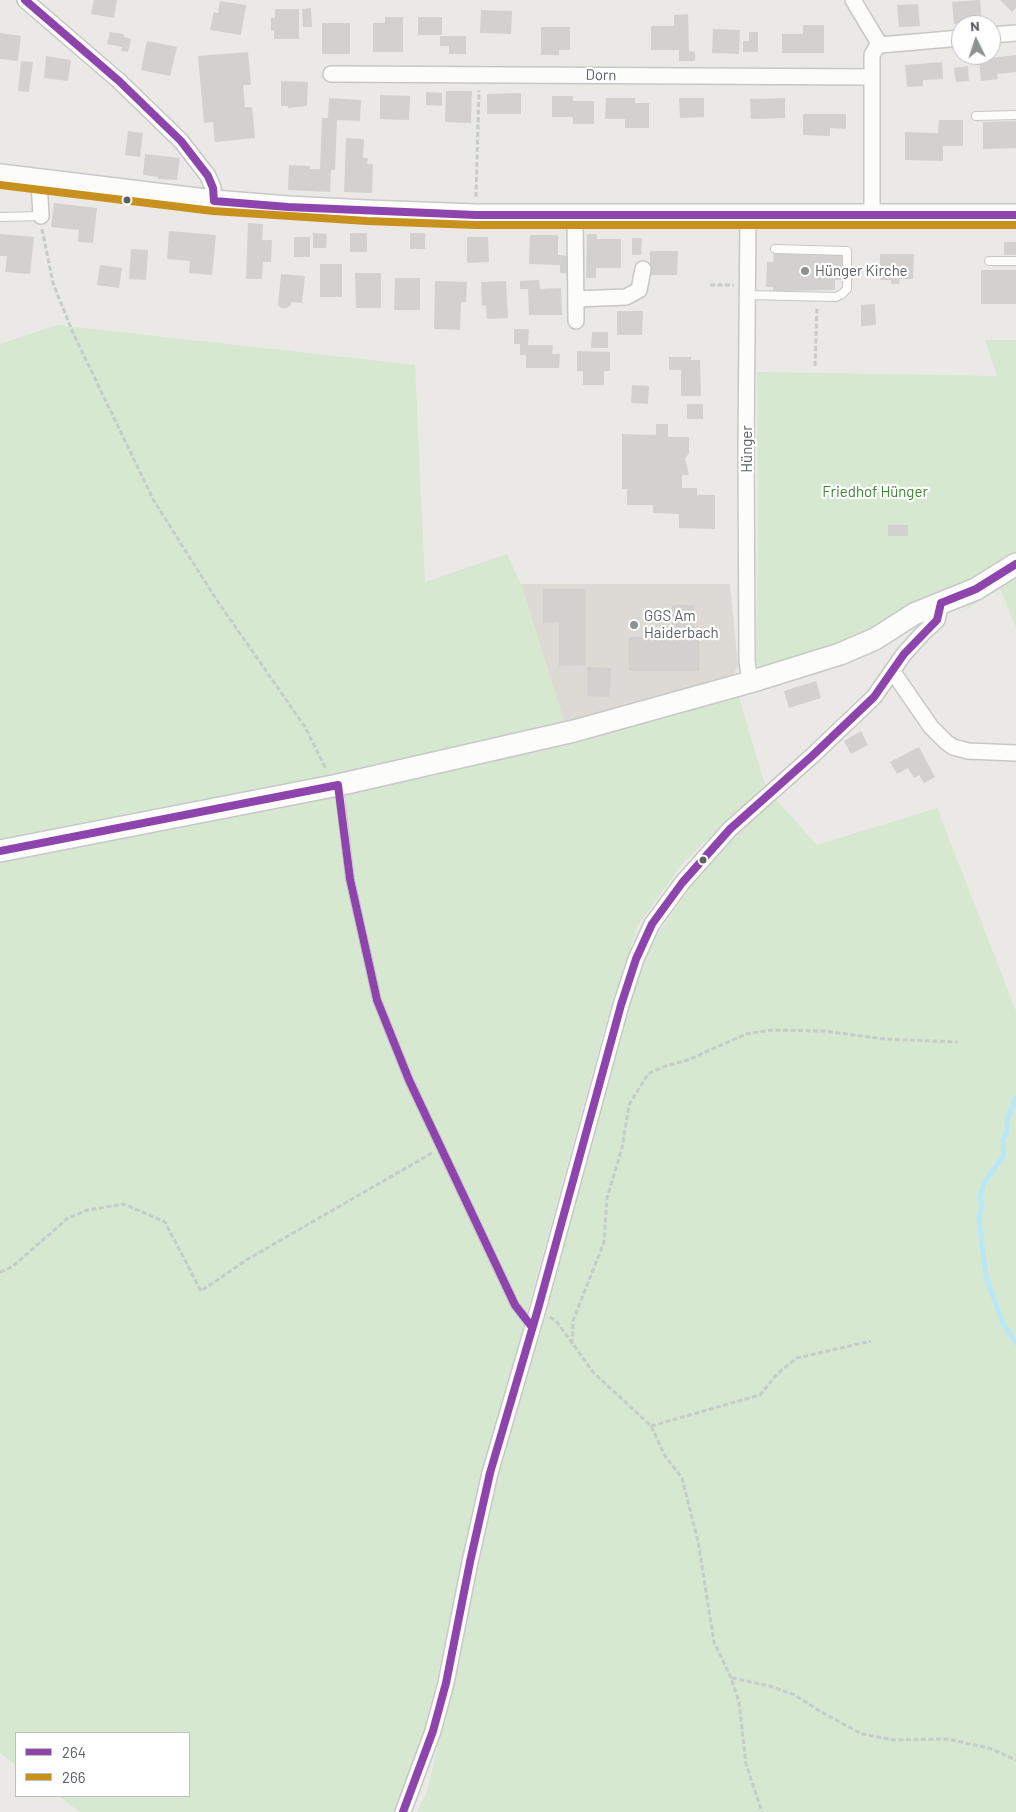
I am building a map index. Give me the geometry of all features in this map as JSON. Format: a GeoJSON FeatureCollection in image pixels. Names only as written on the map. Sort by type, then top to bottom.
{"type":"FeatureCollection","features":[{"type":"Feature","properties":{"kind":"street"},"geometry":{"type":"LineString","coordinates":[[25,0],[119,81],[181,141],[208,176],[213,188],[214,201]]}},
{"type":"Feature","properties":{"kind":"street"},"geometry":{"type":"LineString","coordinates":[[853,0],[880,45]]}},
{"type":"Feature","properties":{"kind":"street"},"geometry":{"type":"LineString","coordinates":[[1001,34],[1016,33]]}},
{"type":"Feature","properties":{"kind":"street"},"geometry":{"type":"LineString","coordinates":[[872,215],[872,55],[880,45],[951,39]]}},
{"type":"Feature","properties":{"kind":"street","name":"Dorn"},"geometry":{"type":"LineString","coordinates":[[331,74],[872,77]]}},
{"type":"Feature","properties":{"kind":"street"},"geometry":{"type":"LineString","coordinates":[[0,175],[214,201],[288,207],[476,215],[1016,215]]}},
{"type":"Feature","properties":{"kind":"street"},"geometry":{"type":"LineString","coordinates":[[39,180],[41,216]]}},
{"type":"Feature","properties":{"kind":"street"},"geometry":{"type":"LineString","coordinates":[[575,215],[576,321]]}},
{"type":"Feature","properties":{"kind":"street","name":"Hünger"},"geometry":{"type":"LineString","coordinates":[[748,215],[747,661],[750,682]]}},
{"type":"Feature","properties":{"kind":"street"},"geometry":{"type":"LineString","coordinates":[[576,299],[626,297],[640,290],[643,269]]}},
{"type":"Feature","properties":{"kind":"street"},"geometry":{"type":"LineString","coordinates":[[0,851],[338,785],[574,731],[750,682],[840,654],[875,639],[914,614],[976,589],[1016,564]]}},
{"type":"Feature","properties":{"kind":"street"},"geometry":{"type":"LineString","coordinates":[[403,1812],[433,1731],[446,1683],[490,1472],[538,1309],[621,1004],[636,959],[652,924],[682,883],[730,829],[812,756],[874,697],[904,654],[937,620],[941,603]]}},
{"type":"Feature","properties":{"kind":"street"},"geometry":{"type":"LineString","coordinates":[[893,672],[931,727],[952,747],[968,751],[1016,752]]}},
{"type":"Feature","properties":{"kind":"lane"},"geometry":{"type":"LineString","coordinates":[[976,116],[1016,114]]}},
{"type":"Feature","properties":{"kind":"lane"},"geometry":{"type":"LineString","coordinates":[[0,218],[41,216]]}},
{"type":"Feature","properties":{"kind":"lane"},"geometry":{"type":"LineString","coordinates":[[747,290],[836,297],[847,289],[847,251],[775,249]]}},
{"type":"Feature","properties":{"kind":"lane"},"geometry":{"type":"LineString","coordinates":[[989,261],[1016,261]]}},
{"type":"Feature","properties":{"kind":"lane"},"geometry":{"type":"LineString","coordinates":[[338,785],[350,879],[377,1000],[409,1080],[515,1305],[532,1327]]}},
{"type":"Feature","properties":{"kind":"path"},"geometry":{"type":"LineString","coordinates":[[476,215],[479,91]]}},
{"type":"Feature","properties":{"kind":"path"},"geometry":{"type":"LineString","coordinates":[[41,216],[41,226],[53,283],[73,333],[154,500],[216,599],[305,727],[319,752],[329,776],[338,785]]}},
{"type":"Feature","properties":{"kind":"path"},"geometry":{"type":"LineString","coordinates":[[710,285],[747,290]]}},
{"type":"Feature","properties":{"kind":"path"},"geometry":{"type":"LineString","coordinates":[[815,366],[817,296]]}},
{"type":"Feature","properties":{"kind":"path"},"geometry":{"type":"LineString","coordinates":[[572,1344],[573,1321],[604,1242],[607,1198],[622,1148],[629,1105],[648,1074],[663,1067],[688,1060],[746,1034],[771,1030],[824,1031],[884,1039],[958,1042]]}},
{"type":"Feature","properties":{"kind":"path"},"geometry":{"type":"LineString","coordinates":[[0,1272],[12,1267],[68,1218],[88,1210],[124,1204],[165,1222],[201,1291],[248,1259],[442,1148]]}},
{"type":"Feature","properties":{"kind":"path"},"geometry":{"type":"LineString","coordinates":[[538,1309],[556,1321],[594,1373],[650,1426],[665,1456],[682,1478],[698,1541],[714,1642],[731,1678],[739,1702],[746,1764],[762,1812]]}},
{"type":"Feature","properties":{"kind":"path"},"geometry":{"type":"LineString","coordinates":[[650,1426],[760,1395],[778,1373],[797,1358],[871,1341]]}},
{"type":"Feature","properties":{"kind":"path"},"geometry":{"type":"LineString","coordinates":[[731,1678],[770,1686],[795,1695],[821,1712],[862,1734],[894,1740],[947,1739],[989,1748],[1016,1760]]}},
{"type":"Feature","properties":{"kind":"shaded area","name":"GGS Am Haiderbach"},"geometry":{"type":"Polygon","coordinates":[[[521,584],[730,584],[738,666],[733,675],[728,678],[565,725],[521,584]]]}},
{"type":"Feature","properties":{"kind":"green space"},"geometry":{"type":"Polygon","coordinates":[[[57,325],[415,365],[425,582],[507,554],[521,584],[565,725],[319,779],[0,842],[0,344],[57,325]]]}},
{"type":"Feature","properties":{"kind":"green space","name":"Friedhof Hünger"},"geometry":{"type":"Polygon","coordinates":[[[985,340],[1016,340],[1016,553],[983,575],[935,593],[873,629],[836,645],[761,668],[756,662],[758,556],[757,372],[997,376],[985,340]]]}},
{"type":"Feature","properties":{"kind":"green space"},"geometry":{"type":"Polygon","coordinates":[[[1016,571],[1016,627],[1000,589],[958,614],[981,595],[1016,571]]]}},
{"type":"Feature","properties":{"kind":"green space"},"geometry":{"type":"Polygon","coordinates":[[[738,694],[765,785],[684,862],[638,925],[607,1019],[483,1473],[426,1728],[394,1812],[80,1812],[59,1797],[190,1797],[190,1732],[15,1732],[15,1764],[0,1753],[0,858],[738,694]]]}},
{"type":"Feature","properties":{"kind":"green space"},"geometry":{"type":"Polygon","coordinates":[[[773,796],[817,845],[937,808],[1016,1011],[1016,1812],[417,1812],[427,1791],[454,1679],[498,1476],[548,1308],[602,1099],[629,1005],[644,962],[661,929],[706,865],[734,832],[773,796]]]}},
{"type":"Feature","properties":{"kind":"building"},"geometry":{"type":"Polygon","coordinates":[[[94,0],[117,0],[114,18],[91,14],[94,0]]]}},
{"type":"Feature","properties":{"kind":"building"},"geometry":{"type":"Polygon","coordinates":[[[980,0],[981,15],[953,15],[952,2],[980,0]]]}},
{"type":"Feature","properties":{"kind":"building"},"geometry":{"type":"Polygon","coordinates":[[[1000,0],[1016,0],[1016,8],[1012,12],[1000,0]]]}},
{"type":"Feature","properties":{"kind":"building"},"geometry":{"type":"Polygon","coordinates":[[[220,1],[246,5],[241,35],[210,30],[214,12],[218,13],[220,1]]]}},
{"type":"Feature","properties":{"kind":"building"},"geometry":{"type":"Polygon","coordinates":[[[918,4],[920,26],[899,27],[897,5],[918,4]]]}},
{"type":"Feature","properties":{"kind":"building"},"geometry":{"type":"Polygon","coordinates":[[[311,8],[312,27],[303,27],[302,9],[311,8]]]}},
{"type":"Feature","properties":{"kind":"building"},"geometry":{"type":"Polygon","coordinates":[[[275,9],[299,9],[299,39],[274,39],[274,30],[271,31],[271,18],[275,18],[275,9]]]}},
{"type":"Feature","properties":{"kind":"building"},"geometry":{"type":"Polygon","coordinates":[[[481,10],[512,11],[511,34],[480,33],[481,10]]]}},
{"type":"Feature","properties":{"kind":"building"},"geometry":{"type":"Polygon","coordinates":[[[688,14],[689,51],[695,52],[695,61],[679,61],[679,50],[651,50],[651,26],[674,26],[674,15],[688,14]]]}},
{"type":"Feature","properties":{"kind":"building"},"geometry":{"type":"Polygon","coordinates":[[[385,17],[403,17],[403,52],[373,52],[373,23],[385,23],[385,17]]]}},
{"type":"Feature","properties":{"kind":"building"},"geometry":{"type":"Polygon","coordinates":[[[418,17],[442,17],[442,35],[418,35],[418,17]]]}},
{"type":"Feature","properties":{"kind":"building"},"geometry":{"type":"Polygon","coordinates":[[[322,23],[350,23],[350,54],[322,54],[322,23]]]}},
{"type":"Feature","properties":{"kind":"building"},"geometry":{"type":"Polygon","coordinates":[[[803,25],[824,25],[824,53],[782,53],[782,34],[803,34],[803,25]]]}},
{"type":"Feature","properties":{"kind":"building"},"geometry":{"type":"Polygon","coordinates":[[[541,27],[570,27],[570,50],[559,50],[559,55],[541,55],[541,27]]]}},
{"type":"Feature","properties":{"kind":"building"},"geometry":{"type":"Polygon","coordinates":[[[713,29],[740,30],[739,54],[712,53],[713,29]]]}},
{"type":"Feature","properties":{"kind":"building"},"geometry":{"type":"Polygon","coordinates":[[[110,32],[124,34],[124,37],[131,39],[128,52],[121,51],[122,47],[107,44],[110,32]]]}},
{"type":"Feature","properties":{"kind":"building"},"geometry":{"type":"Polygon","coordinates":[[[749,32],[758,32],[758,52],[743,52],[743,41],[749,41],[749,32]]]}},
{"type":"Feature","properties":{"kind":"building"},"geometry":{"type":"Polygon","coordinates":[[[0,33],[21,36],[18,61],[0,59],[0,33]]]}},
{"type":"Feature","properties":{"kind":"building"},"geometry":{"type":"Polygon","coordinates":[[[440,36],[466,36],[466,54],[449,54],[449,46],[440,46],[440,36]]]}},
{"type":"Feature","properties":{"kind":"building"},"geometry":{"type":"Polygon","coordinates":[[[147,41],[177,47],[170,76],[141,70],[147,41]]]}},
{"type":"Feature","properties":{"kind":"building"},"geometry":{"type":"Polygon","coordinates":[[[248,52],[251,85],[243,85],[245,107],[252,107],[255,138],[215,142],[213,122],[204,123],[198,56],[248,52]]]}},
{"type":"Feature","properties":{"kind":"building"},"geometry":{"type":"Polygon","coordinates":[[[1016,55],[1016,72],[997,74],[998,79],[981,81],[980,65],[1001,65],[1001,57],[1016,55]]]}},
{"type":"Feature","properties":{"kind":"building"},"geometry":{"type":"Polygon","coordinates":[[[46,56],[71,60],[68,81],[44,78],[46,56]]]}},
{"type":"Feature","properties":{"kind":"building"},"geometry":{"type":"Polygon","coordinates":[[[21,61],[33,62],[29,92],[18,91],[21,61]]]}},
{"type":"Feature","properties":{"kind":"building"},"geometry":{"type":"Polygon","coordinates":[[[942,62],[943,79],[923,80],[923,86],[907,87],[905,65],[942,62]]]}},
{"type":"Feature","properties":{"kind":"building"},"geometry":{"type":"Polygon","coordinates":[[[968,66],[969,81],[956,82],[954,68],[968,66]]]}},
{"type":"Feature","properties":{"kind":"building"},"geometry":{"type":"Polygon","coordinates":[[[281,81],[308,82],[307,106],[288,108],[288,106],[281,106],[281,81]]]}},
{"type":"Feature","properties":{"kind":"building"},"geometry":{"type":"Polygon","coordinates":[[[446,91],[472,91],[471,123],[445,122],[446,91]]]}},
{"type":"Feature","properties":{"kind":"building"},"geometry":{"type":"Polygon","coordinates":[[[426,92],[442,93],[442,106],[426,105],[426,92]]]}},
{"type":"Feature","properties":{"kind":"building"},"geometry":{"type":"Polygon","coordinates":[[[521,93],[521,114],[487,114],[487,94],[521,93]]]}},
{"type":"Feature","properties":{"kind":"building"},"geometry":{"type":"Polygon","coordinates":[[[380,95],[410,96],[409,120],[380,119],[380,95]]]}},
{"type":"Feature","properties":{"kind":"building"},"geometry":{"type":"Polygon","coordinates":[[[552,96],[573,96],[573,101],[594,101],[594,124],[573,124],[573,117],[552,117],[552,96]]]}},
{"type":"Feature","properties":{"kind":"building"},"geometry":{"type":"Polygon","coordinates":[[[329,98],[361,100],[360,121],[337,120],[335,170],[331,170],[330,192],[288,190],[289,165],[310,166],[310,169],[320,169],[322,118],[328,118],[329,98]]]}},
{"type":"Feature","properties":{"kind":"building"},"geometry":{"type":"Polygon","coordinates":[[[606,98],[635,98],[635,103],[649,103],[649,128],[625,128],[625,119],[605,119],[606,98]]]}},
{"type":"Feature","properties":{"kind":"building"},"geometry":{"type":"Polygon","coordinates":[[[679,98],[704,98],[704,117],[680,118],[679,98]]]}},
{"type":"Feature","properties":{"kind":"building"},"geometry":{"type":"Polygon","coordinates":[[[785,98],[785,118],[751,119],[750,99],[785,98]]]}},
{"type":"Feature","properties":{"kind":"building"},"geometry":{"type":"Polygon","coordinates":[[[803,114],[846,114],[846,129],[830,128],[830,136],[803,135],[803,114]]]}},
{"type":"Feature","properties":{"kind":"building"},"geometry":{"type":"Polygon","coordinates":[[[939,120],[963,120],[963,146],[943,146],[943,161],[905,160],[905,132],[938,133],[939,120]]]}},
{"type":"Feature","properties":{"kind":"building"},"geometry":{"type":"Polygon","coordinates":[[[1016,121],[1016,148],[983,149],[983,122],[1016,121]]]}},
{"type":"Feature","properties":{"kind":"building"},"geometry":{"type":"Polygon","coordinates":[[[128,131],[143,133],[140,157],[125,155],[128,131]]]}},
{"type":"Feature","properties":{"kind":"building"},"geometry":{"type":"Polygon","coordinates":[[[346,138],[364,139],[363,158],[368,158],[367,164],[373,164],[372,193],[344,192],[346,138]]]}},
{"type":"Feature","properties":{"kind":"building"},"geometry":{"type":"Polygon","coordinates":[[[145,154],[180,158],[177,180],[158,179],[158,177],[143,175],[145,154]]]}},
{"type":"Feature","properties":{"kind":"building"},"geometry":{"type":"Polygon","coordinates":[[[54,203],[97,208],[93,243],[78,242],[79,230],[51,227],[54,203]]]}},
{"type":"Feature","properties":{"kind":"building"},"geometry":{"type":"Polygon","coordinates":[[[248,223],[263,224],[262,240],[272,240],[271,262],[263,262],[262,279],[246,279],[248,223]]]}},
{"type":"Feature","properties":{"kind":"building"},"geometry":{"type":"Polygon","coordinates":[[[169,231],[216,235],[212,275],[189,273],[190,261],[167,259],[169,231]]]}},
{"type":"Feature","properties":{"kind":"building"},"geometry":{"type":"Polygon","coordinates":[[[313,233],[327,234],[326,248],[313,248],[313,233]]]}},
{"type":"Feature","properties":{"kind":"building"},"geometry":{"type":"Polygon","coordinates":[[[350,233],[367,233],[367,252],[350,252],[350,233]]]}},
{"type":"Feature","properties":{"kind":"building"},"geometry":{"type":"Polygon","coordinates":[[[410,233],[425,233],[425,249],[410,249],[410,233]]]}},
{"type":"Feature","properties":{"kind":"building"},"geometry":{"type":"Polygon","coordinates":[[[0,234],[34,237],[30,274],[5,272],[7,256],[0,256],[0,234]]]}},
{"type":"Feature","properties":{"kind":"building"},"geometry":{"type":"Polygon","coordinates":[[[587,234],[597,234],[597,239],[621,239],[621,268],[596,268],[596,278],[586,278],[587,234]]]}},
{"type":"Feature","properties":{"kind":"building"},"geometry":{"type":"Polygon","coordinates":[[[530,235],[558,235],[558,255],[567,256],[567,273],[560,273],[560,265],[529,264],[530,235]]]}},
{"type":"Feature","properties":{"kind":"building"},"geometry":{"type":"Polygon","coordinates":[[[294,237],[310,237],[310,257],[294,257],[294,237]]]}},
{"type":"Feature","properties":{"kind":"building"},"geometry":{"type":"Polygon","coordinates":[[[467,237],[488,237],[489,262],[467,263],[467,237]]]}},
{"type":"Feature","properties":{"kind":"building"},"geometry":{"type":"Polygon","coordinates":[[[632,238],[642,238],[641,255],[632,255],[632,238]]]}},
{"type":"Feature","properties":{"kind":"building"},"geometry":{"type":"Polygon","coordinates":[[[1004,242],[1016,242],[1016,255],[1004,255],[1004,242]]]}},
{"type":"Feature","properties":{"kind":"building"},"geometry":{"type":"Polygon","coordinates":[[[131,249],[148,250],[146,280],[129,279],[131,249]]]}},
{"type":"Feature","properties":{"kind":"building"},"geometry":{"type":"Polygon","coordinates":[[[650,251],[678,251],[677,275],[650,275],[650,251]]]}},
{"type":"Feature","properties":{"kind":"building","name":"Hünger Kirche"},"geometry":{"type":"Polygon","coordinates":[[[774,252],[843,253],[843,280],[835,280],[835,290],[773,291],[773,287],[766,287],[767,262],[773,262],[774,252]]]}},
{"type":"Feature","properties":{"kind":"building"},"geometry":{"type":"Polygon","coordinates":[[[880,254],[914,254],[913,279],[900,279],[899,284],[891,284],[891,280],[880,280],[880,254]]]}},
{"type":"Feature","properties":{"kind":"building"},"geometry":{"type":"Polygon","coordinates":[[[320,264],[342,264],[342,297],[320,297],[320,264]]]}},
{"type":"Feature","properties":{"kind":"building"},"geometry":{"type":"Polygon","coordinates":[[[100,265],[122,268],[119,288],[97,285],[100,265]]]}},
{"type":"Feature","properties":{"kind":"building"},"geometry":{"type":"Polygon","coordinates":[[[981,270],[1016,270],[1016,304],[981,304],[981,270]]]}},
{"type":"Feature","properties":{"kind":"building"},"geometry":{"type":"Polygon","coordinates":[[[355,273],[381,273],[381,308],[356,308],[355,273]]]}},
{"type":"Feature","properties":{"kind":"building"},"geometry":{"type":"Polygon","coordinates":[[[281,274],[305,276],[302,303],[291,302],[291,305],[287,308],[281,308],[278,305],[281,274]]]}},
{"type":"Feature","properties":{"kind":"building"},"geometry":{"type":"Polygon","coordinates":[[[395,278],[420,278],[420,310],[394,310],[395,278]]]}},
{"type":"Feature","properties":{"kind":"building"},"geometry":{"type":"Polygon","coordinates":[[[539,280],[540,289],[561,288],[562,315],[529,315],[528,289],[520,289],[520,281],[539,280]]]}},
{"type":"Feature","properties":{"kind":"building"},"geometry":{"type":"Polygon","coordinates":[[[435,281],[467,282],[466,302],[461,302],[460,330],[434,329],[435,281]]]}},
{"type":"Feature","properties":{"kind":"building"},"geometry":{"type":"Polygon","coordinates":[[[506,281],[508,318],[487,319],[486,305],[482,306],[481,282],[506,281]]]}},
{"type":"Feature","properties":{"kind":"building"},"geometry":{"type":"Polygon","coordinates":[[[875,304],[876,325],[861,326],[861,305],[875,304]]]}},
{"type":"Feature","properties":{"kind":"building"},"geometry":{"type":"Polygon","coordinates":[[[617,311],[643,311],[642,335],[617,335],[617,311]]]}},
{"type":"Feature","properties":{"kind":"building"},"geometry":{"type":"Polygon","coordinates":[[[514,329],[529,329],[528,345],[553,345],[552,354],[560,354],[559,368],[526,368],[526,355],[520,355],[520,344],[514,344],[514,329]]]}},
{"type":"Feature","properties":{"kind":"building"},"geometry":{"type":"Polygon","coordinates":[[[592,332],[608,332],[608,348],[591,348],[592,332]]]}},
{"type":"Feature","properties":{"kind":"building"},"geometry":{"type":"Polygon","coordinates":[[[577,351],[610,352],[610,371],[604,371],[604,385],[583,385],[583,371],[577,371],[577,351]]]}},
{"type":"Feature","properties":{"kind":"building"},"geometry":{"type":"Polygon","coordinates":[[[669,357],[691,357],[691,360],[700,360],[701,396],[681,396],[681,370],[669,370],[669,357]]]}},
{"type":"Feature","properties":{"kind":"building"},"geometry":{"type":"Polygon","coordinates":[[[632,385],[649,386],[648,404],[631,403],[632,385]]]}},
{"type":"Feature","properties":{"kind":"building"},"geometry":{"type":"Polygon","coordinates":[[[687,404],[703,404],[703,419],[687,419],[687,404]]]}},
{"type":"Feature","properties":{"kind":"building"},"geometry":{"type":"Polygon","coordinates":[[[656,424],[668,424],[668,437],[689,437],[689,453],[685,459],[689,475],[682,475],[682,488],[697,488],[697,495],[715,495],[715,529],[679,528],[679,514],[653,513],[653,505],[627,505],[627,489],[622,489],[622,434],[656,435],[656,424]]]}},
{"type":"Feature","properties":{"kind":"building"},"geometry":{"type":"Polygon","coordinates":[[[888,525],[908,525],[908,536],[888,536],[888,525]]]}},
{"type":"Feature","properties":{"kind":"building"},"geometry":{"type":"Polygon","coordinates":[[[543,589],[586,589],[586,665],[559,666],[559,622],[543,623],[543,589]]]}},
{"type":"Feature","properties":{"kind":"building"},"geometry":{"type":"Polygon","coordinates":[[[672,605],[694,605],[694,637],[699,638],[699,671],[629,671],[629,637],[672,637],[672,605]]]}},
{"type":"Feature","properties":{"kind":"building"},"geometry":{"type":"Polygon","coordinates":[[[587,667],[611,668],[610,697],[587,696],[587,667]]]}},
{"type":"Feature","properties":{"kind":"building"},"geometry":{"type":"Polygon","coordinates":[[[816,681],[821,698],[789,708],[784,691],[816,681]]]}},
{"type":"Feature","properties":{"kind":"building"},"geometry":{"type":"Polygon","coordinates":[[[861,731],[868,745],[851,754],[844,741],[861,731]]]}},
{"type":"Feature","properties":{"kind":"building"},"geometry":{"type":"Polygon","coordinates":[[[919,747],[935,777],[924,783],[919,775],[914,778],[908,768],[897,774],[890,762],[919,747]]]}},
{"type":"Feature","properties":{"kind":"waterway"},"geometry":{"type":"LineString","coordinates":[[1016,1097],[1007,1120],[1007,1132],[1003,1139],[1004,1155],[984,1183],[980,1197],[982,1206],[979,1219],[986,1277],[1003,1324],[1016,1343]]}},
{"type":"Feature","properties":{"kind":"transit line","name":"264"},"geometry":{"type":"LineString","coordinates":[[25,0],[119,81],[181,141],[208,176],[213,188],[214,201],[288,207],[476,215],[1016,215]]}},
{"type":"Feature","properties":{"kind":"transit line","name":"266"},"geometry":{"type":"LineString","coordinates":[[0,185],[213,211],[367,221],[476,225],[1016,225]]}},
{"type":"Feature","properties":{"kind":"transit line","name":"264"},"geometry":{"type":"LineString","coordinates":[[403,1812],[433,1731],[446,1683],[490,1473],[538,1309],[621,1005],[636,959],[652,924],[682,883],[730,829],[812,756],[874,697],[904,654],[937,620],[941,603],[976,589],[1016,564]]}},
{"type":"Feature","properties":{"kind":"transit line","name":"264"},"geometry":{"type":"LineString","coordinates":[[0,851],[338,785],[350,879],[377,1000],[409,1080],[515,1305],[532,1327]]}},
{"type":"Feature","properties":{"kind":"place","name":"Hünger Kirche"},"geometry":{"type":"Point","coordinates":[805,271]}},
{"type":"Feature","properties":{"kind":"place","name":"GGS Am Haiderbach"},"geometry":{"type":"Point","coordinates":[634,625]}}]}
